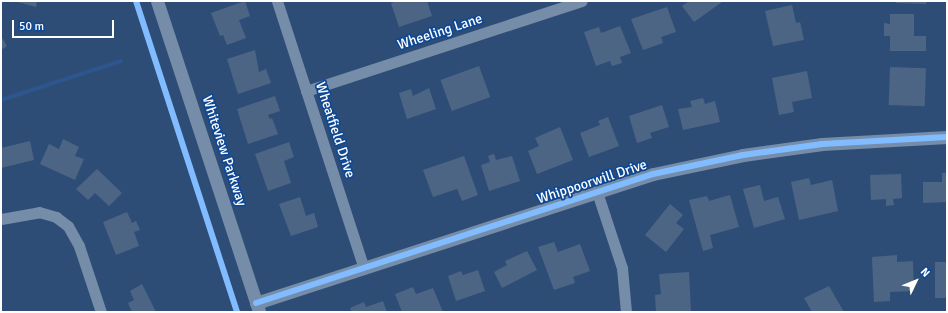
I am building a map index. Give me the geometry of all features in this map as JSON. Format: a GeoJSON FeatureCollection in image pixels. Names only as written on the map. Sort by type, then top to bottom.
{"type":"FeatureCollection","features":[{"type":"Feature","properties":{"kind":"street","name":"Whiteview Parkway"},"geometry":{"type":"LineString","coordinates":[[157,1],[257,307]]}},
{"type":"Feature","properties":{"kind":"street","name":"Wheatfield Drive"},"geometry":{"type":"LineString","coordinates":[[277,1],[364,268]]}},
{"type":"Feature","properties":{"kind":"street","name":"Wheeling Lane"},"geometry":{"type":"LineString","coordinates":[[306,91],[582,1]]}},
{"type":"Feature","properties":{"kind":"street","name":"Whippoorwill Drive"},"geometry":{"type":"LineString","coordinates":[[257,307],[364,268],[653,174],[743,155],[850,142],[947,137]]}},
{"type":"Feature","properties":{"kind":"street"},"geometry":{"type":"LineString","coordinates":[[597,192],[622,268],[626,312]]}},
{"type":"Feature","properties":{"kind":"street"},"geometry":{"type":"LineString","coordinates":[[1,219],[39,212],[56,217],[68,226],[79,246],[101,312]]}},
{"type":"Feature","properties":{"kind":"building"},"geometry":{"type":"Polygon","coordinates":[[[14,1],[37,1],[36,7],[14,1]]]}},
{"type":"Feature","properties":{"kind":"building"},"geometry":{"type":"Polygon","coordinates":[[[245,1],[250,16],[239,20],[246,38],[227,45],[223,35],[220,36],[211,13],[245,1]]]}},
{"type":"Feature","properties":{"kind":"building"},"geometry":{"type":"Polygon","coordinates":[[[397,1],[427,1],[432,16],[399,27],[391,3],[397,1]]]}},
{"type":"Feature","properties":{"kind":"building"},"geometry":{"type":"Polygon","coordinates":[[[689,1],[722,2],[694,22],[682,6],[689,1]]]}},
{"type":"Feature","properties":{"kind":"building"},"geometry":{"type":"Polygon","coordinates":[[[896,1],[927,1],[926,4],[896,3],[896,1]]]}},
{"type":"Feature","properties":{"kind":"building"},"geometry":{"type":"Polygon","coordinates":[[[792,5],[796,23],[800,22],[804,40],[773,46],[765,11],[792,5]]]}},
{"type":"Feature","properties":{"kind":"building"},"geometry":{"type":"Polygon","coordinates":[[[667,7],[676,32],[661,37],[663,43],[643,50],[631,19],[667,7]]]}},
{"type":"Feature","properties":{"kind":"building"},"geometry":{"type":"Polygon","coordinates":[[[890,14],[914,14],[914,36],[926,36],[926,51],[890,51],[890,36],[884,36],[884,23],[890,24],[890,14]]]}},
{"type":"Feature","properties":{"kind":"building"},"geometry":{"type":"Polygon","coordinates":[[[620,26],[631,53],[620,57],[622,63],[612,66],[610,61],[596,66],[584,32],[599,27],[601,33],[620,26]]]}},
{"type":"Feature","properties":{"kind":"building"},"geometry":{"type":"Polygon","coordinates":[[[1,36],[7,46],[1,50],[1,36]]]}},
{"type":"Feature","properties":{"kind":"building"},"geometry":{"type":"Polygon","coordinates":[[[255,50],[259,72],[266,69],[271,83],[238,94],[227,59],[255,50]]]}},
{"type":"Feature","properties":{"kind":"building"},"geometry":{"type":"Polygon","coordinates":[[[479,66],[490,97],[452,111],[440,80],[479,66]]]}},
{"type":"Feature","properties":{"kind":"building"},"geometry":{"type":"Polygon","coordinates":[[[890,67],[926,68],[925,106],[889,105],[890,67]]]}},
{"type":"Feature","properties":{"kind":"building"},"geometry":{"type":"Polygon","coordinates":[[[807,71],[812,98],[792,102],[794,112],[779,115],[772,78],[807,71]]]}},
{"type":"Feature","properties":{"kind":"building"},"geometry":{"type":"Polygon","coordinates":[[[429,88],[436,109],[407,119],[399,93],[411,89],[413,96],[429,88]]]}},
{"type":"Feature","properties":{"kind":"building"},"geometry":{"type":"Polygon","coordinates":[[[275,96],[280,111],[268,115],[270,119],[272,118],[278,134],[248,144],[237,109],[275,96]]]}},
{"type":"Feature","properties":{"kind":"building"},"geometry":{"type":"Polygon","coordinates":[[[703,98],[705,104],[715,101],[720,122],[683,130],[678,109],[692,107],[690,101],[703,98]]]}},
{"type":"Feature","properties":{"kind":"building"},"geometry":{"type":"Polygon","coordinates":[[[662,105],[669,127],[650,133],[652,138],[637,143],[629,116],[662,105]]]}},
{"type":"Feature","properties":{"kind":"building"},"geometry":{"type":"Polygon","coordinates":[[[608,117],[619,146],[589,157],[580,133],[600,125],[598,121],[608,117]]]}},
{"type":"Feature","properties":{"kind":"building"},"geometry":{"type":"Polygon","coordinates":[[[560,127],[573,160],[537,174],[528,151],[539,146],[535,138],[560,127]]]}},
{"type":"Feature","properties":{"kind":"building"},"geometry":{"type":"Polygon","coordinates":[[[63,139],[79,147],[75,156],[84,159],[75,180],[40,164],[49,144],[59,149],[63,139]]]}},
{"type":"Feature","properties":{"kind":"building"},"geometry":{"type":"Polygon","coordinates":[[[30,141],[34,160],[1,168],[1,148],[30,141]]]}},
{"type":"Feature","properties":{"kind":"building"},"geometry":{"type":"Polygon","coordinates":[[[289,142],[294,157],[284,161],[291,183],[268,191],[255,154],[289,142]]]}},
{"type":"Feature","properties":{"kind":"building"},"geometry":{"type":"Polygon","coordinates":[[[494,154],[496,160],[512,156],[520,181],[489,191],[481,165],[490,162],[488,156],[494,154]]]}},
{"type":"Feature","properties":{"kind":"building"},"geometry":{"type":"Polygon","coordinates":[[[464,156],[478,195],[462,201],[457,189],[433,197],[423,170],[464,156]]]}},
{"type":"Feature","properties":{"kind":"building"},"geometry":{"type":"Polygon","coordinates":[[[97,169],[122,193],[109,206],[95,193],[88,200],[76,189],[97,169]]]}},
{"type":"Feature","properties":{"kind":"building"},"geometry":{"type":"Polygon","coordinates":[[[942,173],[947,173],[947,202],[923,203],[923,182],[942,182],[942,173]]]}},
{"type":"Feature","properties":{"kind":"building"},"geometry":{"type":"Polygon","coordinates":[[[901,174],[902,198],[893,199],[894,205],[886,206],[886,199],[871,200],[870,175],[901,174]]]}},
{"type":"Feature","properties":{"kind":"building"},"geometry":{"type":"Polygon","coordinates":[[[809,178],[811,185],[832,180],[838,211],[799,220],[791,182],[809,178]]]}},
{"type":"Feature","properties":{"kind":"building"},"geometry":{"type":"Polygon","coordinates":[[[760,185],[764,201],[778,197],[785,219],[754,228],[743,189],[760,185]]]}},
{"type":"Feature","properties":{"kind":"building"},"geometry":{"type":"Polygon","coordinates":[[[730,195],[739,227],[710,235],[713,248],[703,251],[689,200],[707,196],[709,201],[730,195]]]}},
{"type":"Feature","properties":{"kind":"building"},"geometry":{"type":"Polygon","coordinates":[[[300,197],[306,216],[314,213],[318,227],[291,236],[279,204],[300,197]]]}},
{"type":"Feature","properties":{"kind":"building"},"geometry":{"type":"Polygon","coordinates":[[[670,204],[683,215],[676,223],[684,229],[666,252],[645,235],[670,204]]]}},
{"type":"Feature","properties":{"kind":"building"},"geometry":{"type":"Polygon","coordinates":[[[127,212],[132,223],[136,221],[140,230],[134,232],[139,246],[116,255],[103,222],[127,212]]]}},
{"type":"Feature","properties":{"kind":"building"},"geometry":{"type":"Polygon","coordinates":[[[554,242],[558,252],[580,244],[590,271],[573,277],[575,283],[554,290],[538,247],[554,242]]]}},
{"type":"Feature","properties":{"kind":"building"},"geometry":{"type":"Polygon","coordinates":[[[527,251],[537,270],[502,288],[494,272],[507,265],[505,261],[527,251]]]}},
{"type":"Feature","properties":{"kind":"building"},"geometry":{"type":"Polygon","coordinates":[[[897,255],[897,262],[913,261],[914,291],[890,292],[890,301],[874,302],[872,257],[897,255]]]}},
{"type":"Feature","properties":{"kind":"building"},"geometry":{"type":"Polygon","coordinates":[[[935,262],[947,262],[947,298],[935,298],[935,262]]]}},
{"type":"Feature","properties":{"kind":"building"},"geometry":{"type":"Polygon","coordinates":[[[478,270],[485,291],[456,301],[448,276],[461,271],[463,275],[478,270]]]}},
{"type":"Feature","properties":{"kind":"building"},"geometry":{"type":"Polygon","coordinates":[[[689,272],[691,312],[656,312],[655,295],[661,294],[659,274],[689,272]]]}},
{"type":"Feature","properties":{"kind":"building"},"geometry":{"type":"Polygon","coordinates":[[[142,284],[156,312],[132,312],[128,303],[134,300],[130,291],[142,284]]]}},
{"type":"Feature","properties":{"kind":"building"},"geometry":{"type":"Polygon","coordinates":[[[829,286],[844,312],[812,312],[804,298],[829,286]]]}},
{"type":"Feature","properties":{"kind":"building"},"geometry":{"type":"Polygon","coordinates":[[[413,287],[416,294],[433,288],[443,312],[402,312],[395,294],[413,287]]]}},
{"type":"Feature","properties":{"kind":"building"},"geometry":{"type":"Polygon","coordinates":[[[383,301],[387,312],[352,312],[350,308],[364,302],[366,307],[383,301]]]}},
{"type":"Feature","properties":{"kind":"waterway"},"geometry":{"type":"LineString","coordinates":[[1,100],[121,61]]}},
{"type":"Feature","properties":{"kind":"cycle path"},"geometry":{"type":"LineString","coordinates":[[136,1],[237,312]]}},
{"type":"Feature","properties":{"kind":"cycle path"},"geometry":{"type":"LineString","coordinates":[[256,303],[653,174],[743,155],[822,144],[947,137]]}}]}
